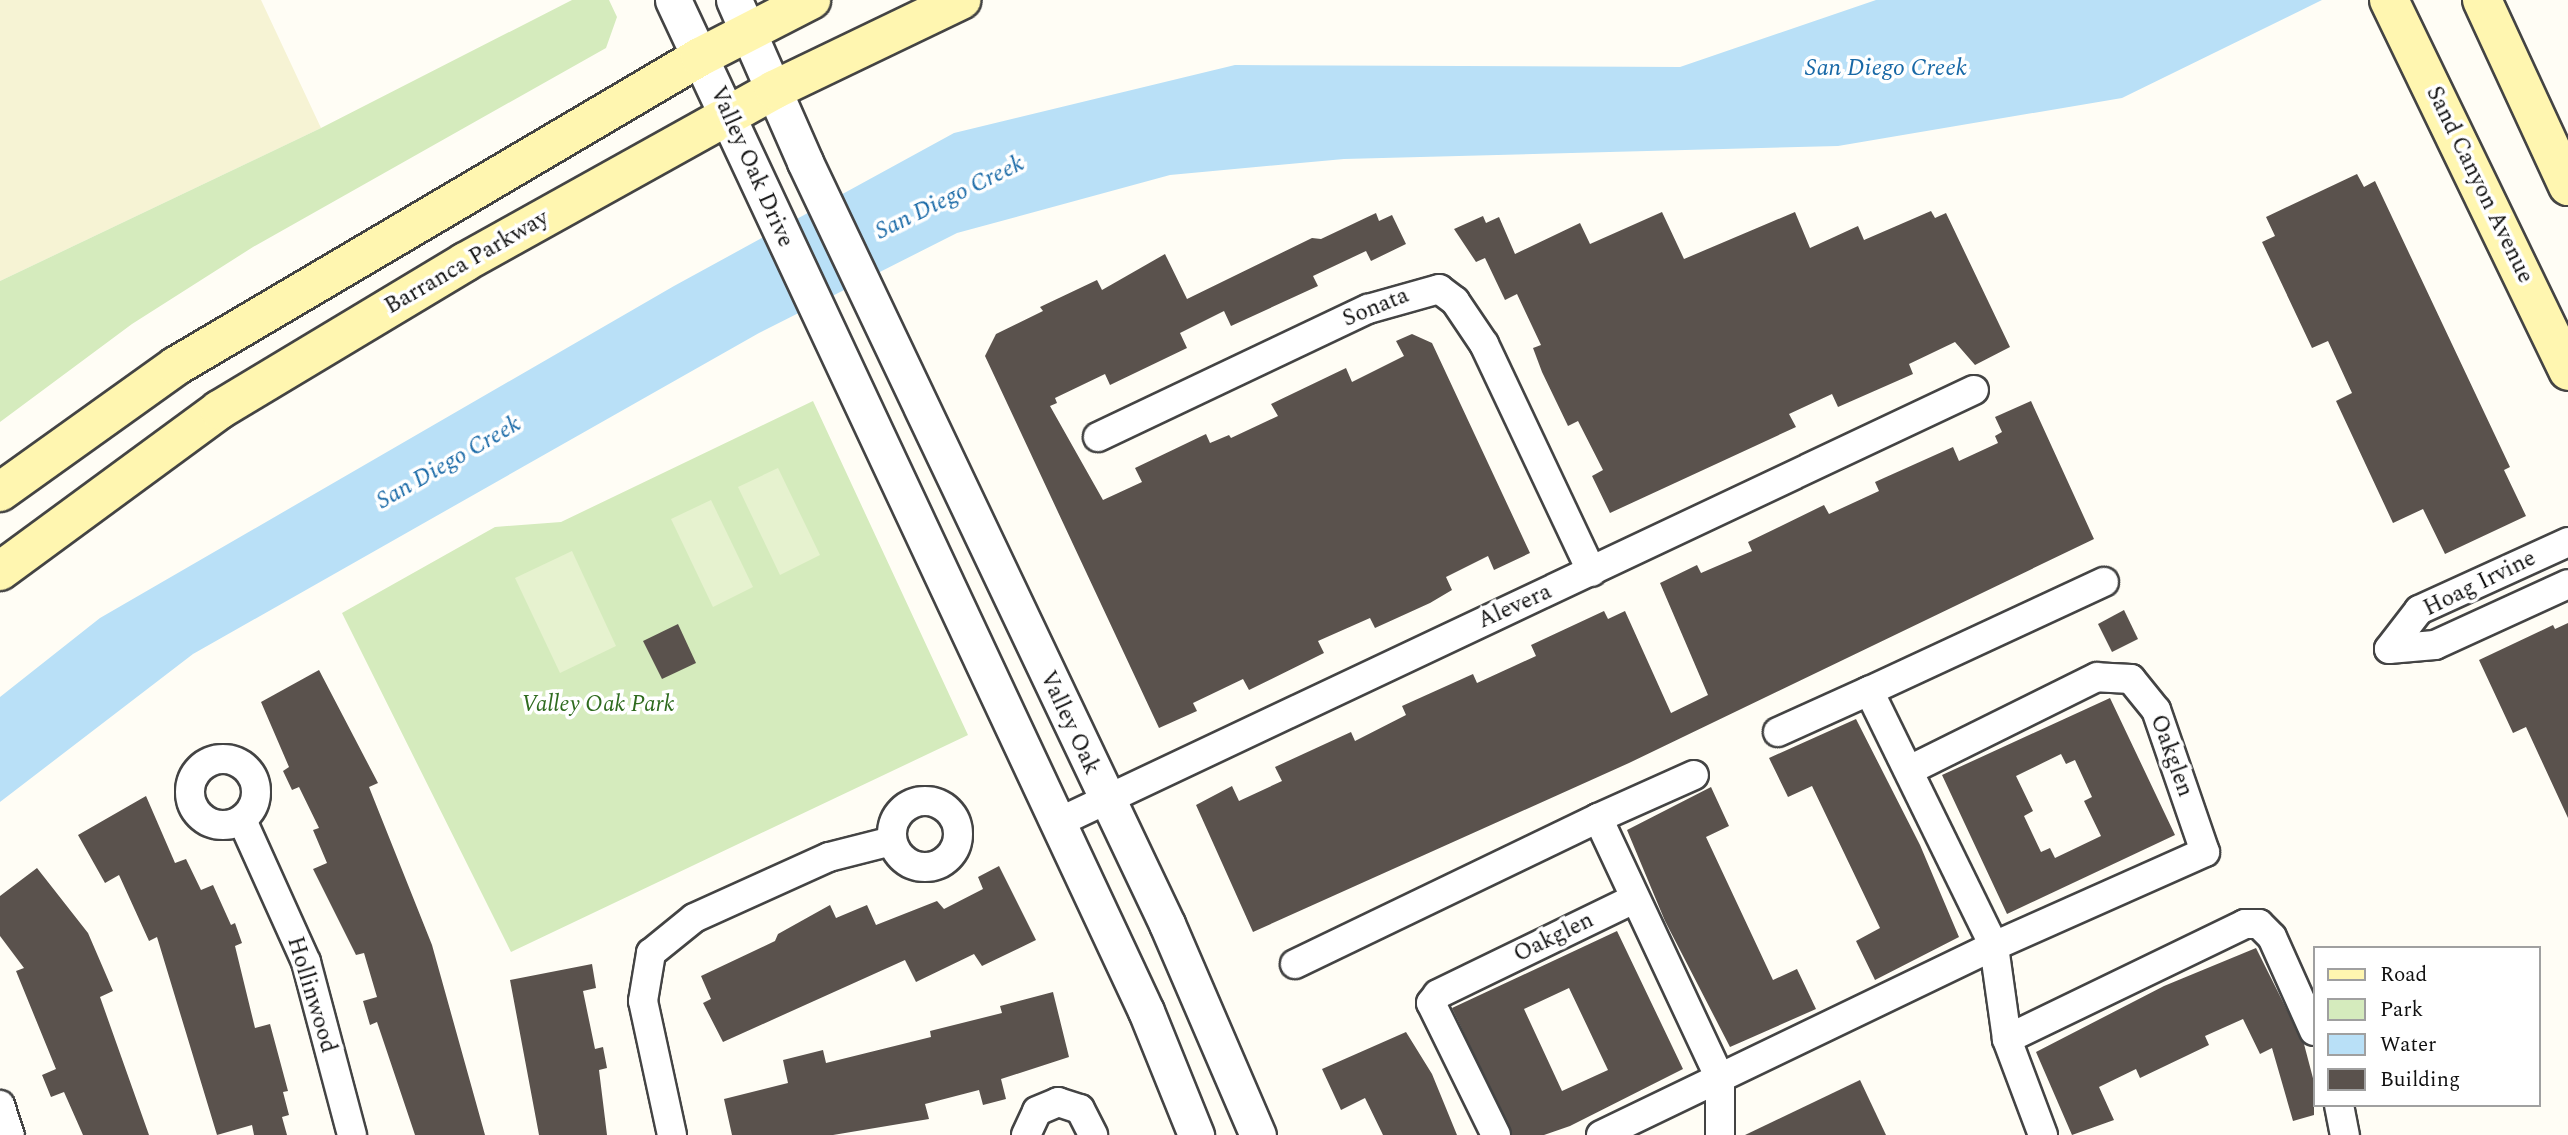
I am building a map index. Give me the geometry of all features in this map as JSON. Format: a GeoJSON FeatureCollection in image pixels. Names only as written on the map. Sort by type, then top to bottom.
{"type":"FeatureCollection","features":[{"type":"Feature","properties":{"kind":"main road"},"geometry":{"type":"LineString","coordinates":[[0,492],[176,366],[700,57],[741,15],[811,0]]}},
{"type":"Feature","properties":{"kind":"main road","name":"Barranca Parkway"},"geometry":{"type":"LineString","coordinates":[[0,571],[219,410],[465,262],[774,90],[961,0]]}},
{"type":"Feature","properties":{"kind":"main road"},"geometry":{"type":"LineString","coordinates":[[2482,0],[2568,186]]}},
{"type":"Feature","properties":{"kind":"main road","name":"Sand Canyon Avenue"},"geometry":{"type":"LineString","coordinates":[[2391,4],[2568,371]]}},
{"type":"Feature","properties":{"kind":"street","name":"Valley Oak Drive"},"geometry":{"type":"LineString","coordinates":[[673,0],[729,115],[755,182],[1057,823]]}},
{"type":"Feature","properties":{"kind":"street"},"geometry":{"type":"LineString","coordinates":[[741,15],[774,90]]}},
{"type":"Feature","properties":{"kind":"street","name":"Valley Oak"},"geometry":{"type":"LineString","coordinates":[[774,90],[805,162],[879,311],[1105,800],[1167,924],[1258,1135]]}},
{"type":"Feature","properties":{"kind":"street","name":"Sonata"},"geometry":{"type":"LineString","coordinates":[[1098,437],[1368,309],[1438,289],[1455,301],[1484,344],[1592,572]]}},
{"type":"Feature","properties":{"kind":"street","name":"Alevera"},"geometry":{"type":"LineString","coordinates":[[1057,823],[1974,390]]}},
{"type":"Feature","properties":{"kind":"street","name":"Hoag Irvine"},"geometry":{"type":"LineString","coordinates":[[2568,542],[2419,610],[2389,649],[2435,645],[2568,584]]}},
{"type":"Feature","properties":{"kind":"street"},"geometry":{"type":"LineString","coordinates":[[1778,732],[2104,582]]}},
{"type":"Feature","properties":{"kind":"street","name":"Oakglen"},"geometry":{"type":"LineString","coordinates":[[1601,1135],[1994,946],[2205,852],[2156,710],[2131,679],[2097,677],[1910,770]]}},
{"type":"Feature","properties":{"kind":"street"},"geometry":{"type":"LineString","coordinates":[[1869,691],[1994,946],[2007,1039],[2043,1135]]}},
{"type":"Feature","properties":{"kind":"street"},"geometry":{"type":"LineString","coordinates":[[1296,964],[1598,818],[1694,775]]}},
{"type":"Feature","properties":{"kind":"street"},"geometry":{"type":"LineString","coordinates":[[1598,818],[1632,900],[1720,1079],[1720,1135]]}},
{"type":"Feature","properties":{"kind":"street","name":"Hollinwood"},"geometry":{"type":"LineString","coordinates":[[242,820],[306,962],[352,1135]]}},
{"type":"Feature","properties":{"kind":"street"},"geometry":{"type":"LineString","coordinates":[[1057,823],[1146,1011],[1196,1135]]}},
{"type":"Feature","properties":{"kind":"street"},"geometry":{"type":"LineString","coordinates":[[672,1135],[643,1001],[652,953],[694,918],[829,857],[892,841]]}},
{"type":"Feature","properties":{"kind":"street","name":"Oakglen"},"geometry":{"type":"LineString","coordinates":[[1496,1135],[1432,1003],[1438,994],[1632,900]]}},
{"type":"Feature","properties":{"kind":"street"},"geometry":{"type":"LineString","coordinates":[[2007,1039],[2245,924],[2259,924],[2272,937],[2312,1027]]}},
{"type":"Feature","properties":{"kind":"street"},"geometry":{"type":"LineString","coordinates":[[1026,1135],[1037,1111],[1058,1102],[1080,1109],[1093,1135]]}},
{"type":"Feature","properties":{"kind":"street"},"geometry":{"type":"LineString","coordinates":[[0,1105],[10,1135]]}},
{"type":"Feature","properties":{"kind":"street"},"geometry":{"type":"LineString","coordinates":[[2339,1107],[2345,1135]]}},
{"type":"Feature","properties":{"kind":"shaded area"},"geometry":{"type":"Polygon","coordinates":[[[0,0],[261,0],[321,128],[0,281],[0,0]]]}},
{"type":"Feature","properties":{"kind":"green space"},"geometry":{"type":"Polygon","coordinates":[[[572,0],[609,0],[617,17],[606,48],[253,247],[132,324],[0,422],[0,281],[321,128],[572,0]]]}},
{"type":"Feature","properties":{"kind":"green space","name":"Valley Oak Park"},"geometry":{"type":"Polygon","coordinates":[[[813,401],[968,735],[511,952],[342,613],[495,527],[561,522],[813,401]]]}},
{"type":"Feature","properties":{"kind":"green space"},"geometry":{"type":"Polygon","coordinates":[[[778,468],[820,555],[780,575],[738,487],[778,468]]]}},
{"type":"Feature","properties":{"kind":"green space"},"geometry":{"type":"Polygon","coordinates":[[[711,500],[753,587],[713,607],[671,519],[711,500]]]}},
{"type":"Feature","properties":{"kind":"green space"},"geometry":{"type":"Polygon","coordinates":[[[572,551],[616,646],[560,673],[515,578],[572,551]]]}},
{"type":"Feature","properties":{"kind":"water","name":"San Diego Creek"},"geometry":{"type":"Polygon","coordinates":[[[1876,0],[2322,0],[2122,98],[1838,146],[1344,159],[1170,175],[957,233],[759,333],[193,654],[0,802],[0,697],[100,618],[674,286],[954,133],[1235,65],[1680,67],[1876,0]]]}},
{"type":"Feature","properties":{"kind":"building"},"geometry":{"type":"Polygon","coordinates":[[[2357,174],[2364,187],[2375,181],[2510,467],[2504,470],[2526,516],[2445,554],[2423,509],[2393,523],[2336,401],[2352,393],[2328,341],[2312,348],[2262,242],[2275,236],[2266,217],[2357,174]]]}},
{"type":"Feature","properties":{"kind":"building"},"geometry":{"type":"Polygon","coordinates":[[[1931,211],[1935,218],[1946,213],[2010,347],[1975,365],[1955,342],[1909,364],[1913,374],[1838,407],[1832,394],[1789,414],[1796,427],[1610,513],[1592,476],[1603,470],[1578,421],[1568,426],[1542,372],[1533,348],[1541,345],[1517,294],[1505,300],[1485,258],[1476,262],[1454,229],[1483,216],[1486,223],[1499,217],[1515,254],[1580,223],[1590,244],[1662,212],[1684,259],[1795,212],[1810,248],[1858,226],[1864,240],[1931,211]]]}},
{"type":"Feature","properties":{"kind":"building"},"geometry":{"type":"Polygon","coordinates":[[[1376,213],[1379,221],[1392,215],[1406,244],[1371,261],[1366,251],[1313,276],[1318,286],[1231,326],[1224,311],[1180,333],[1187,348],[1110,385],[1105,374],[1055,398],[1057,403],[1050,406],[1103,500],[1142,482],[1135,468],[1206,434],[1210,443],[1229,435],[1231,438],[1278,416],[1271,404],[1346,368],[1352,382],[1404,356],[1396,341],[1412,334],[1432,343],[1530,553],[1494,570],[1488,556],[1446,577],[1452,590],[1430,603],[1375,628],[1370,618],[1318,641],[1324,653],[1249,690],[1243,679],[1193,703],[1197,711],[1159,728],[985,356],[996,334],[1043,311],[1040,307],[1097,280],[1102,290],[1165,254],[1187,299],[1312,238],[1321,239],[1376,213]]]}},
{"type":"Feature","properties":{"kind":"building"},"geometry":{"type":"Polygon","coordinates":[[[2031,401],[2094,539],[1629,763],[1253,932],[1196,805],[1232,786],[1239,801],[1282,781],[1275,767],[1351,732],[1355,741],[1406,715],[1402,706],[1473,674],[1477,683],[1536,656],[1531,645],[1604,611],[1608,619],[1625,611],[1671,713],[1708,695],[1660,583],[1697,565],[1701,573],[1752,551],[1748,542],[1824,505],[1829,514],[1879,491],[1875,482],[1953,447],[1959,461],[1998,443],[1995,436],[2002,432],[1995,417],[2031,401]]]}},
{"type":"Feature","properties":{"kind":"building"},"geometry":{"type":"Polygon","coordinates":[[[2124,610],[2138,639],[2112,652],[2098,624],[2124,610]]]}},
{"type":"Feature","properties":{"kind":"building"},"geometry":{"type":"Polygon","coordinates":[[[2568,623],[2568,818],[2526,727],[2513,733],[2479,660],[2553,625],[2555,629],[2568,623]]]}},
{"type":"Feature","properties":{"kind":"building"},"geometry":{"type":"Polygon","coordinates":[[[678,624],[696,663],[662,679],[643,641],[678,624]]]}},
{"type":"Feature","properties":{"kind":"building"},"geometry":{"type":"Polygon","coordinates":[[[319,670],[378,783],[369,787],[432,945],[485,1135],[415,1135],[377,1022],[370,1025],[363,1001],[377,997],[364,953],[356,955],[313,869],[327,863],[313,830],[319,828],[299,787],[292,790],[283,771],[289,767],[261,702],[319,670]]]}},
{"type":"Feature","properties":{"kind":"building"},"geometry":{"type":"Polygon","coordinates":[[[2110,698],[2175,835],[2007,914],[1942,775],[2110,698]],[[2061,754],[2016,776],[2033,811],[2024,816],[2041,852],[2050,848],[2055,858],[2101,836],[2084,801],[2092,797],[2075,760],[2066,764],[2061,754]]]}},
{"type":"Feature","properties":{"kind":"building"},"geometry":{"type":"Polygon","coordinates":[[[1856,719],[1920,845],[1959,937],[1875,980],[1856,941],[1880,928],[1812,786],[1788,797],[1769,758],[1856,719]]]}},
{"type":"Feature","properties":{"kind":"building"},"geometry":{"type":"Polygon","coordinates":[[[1711,787],[1729,826],[1706,837],[1773,980],[1797,969],[1816,1009],[1730,1047],[1665,921],[1627,830],[1711,787]]]}},
{"type":"Feature","properties":{"kind":"building"},"geometry":{"type":"Polygon","coordinates":[[[146,796],[175,863],[186,859],[201,890],[213,885],[231,925],[235,923],[242,943],[235,946],[255,1028],[270,1024],[288,1091],[283,1092],[289,1115],[282,1117],[287,1135],[254,1135],[252,1125],[217,1135],[157,937],[149,941],[119,875],[105,883],[78,835],[146,796]]]}},
{"type":"Feature","properties":{"kind":"building"},"geometry":{"type":"Polygon","coordinates":[[[999,866],[1036,940],[982,966],[974,954],[916,982],[905,960],[723,1042],[703,1003],[711,999],[701,976],[775,941],[778,934],[830,905],[836,918],[867,905],[876,925],[937,901],[944,909],[983,889],[978,877],[999,866]]]}},
{"type":"Feature","properties":{"kind":"building"},"geometry":{"type":"Polygon","coordinates":[[[37,868],[88,933],[113,991],[100,997],[149,1135],[83,1135],[64,1092],[51,1097],[42,1075],[56,1069],[16,971],[24,968],[0,936],[0,896],[37,868]]]}},
{"type":"Feature","properties":{"kind":"building"},"geometry":{"type":"Polygon","coordinates":[[[1617,931],[1683,1069],[1570,1126],[1544,1135],[1512,1135],[1452,1008],[1617,931]],[[1569,988],[1524,1009],[1562,1091],[1608,1070],[1569,988]]]}},
{"type":"Feature","properties":{"kind":"building"},"geometry":{"type":"Polygon","coordinates":[[[2256,948],[2304,1044],[2312,1074],[2314,1115],[2293,1121],[2272,1048],[2260,1054],[2243,1019],[2205,1036],[2209,1045],[2140,1078],[2136,1069],[2099,1087],[2114,1120],[2072,1135],[2036,1052],[2164,986],[2256,948]]]}},
{"type":"Feature","properties":{"kind":"building"},"geometry":{"type":"Polygon","coordinates":[[[592,964],[596,988],[583,991],[595,1049],[603,1047],[607,1068],[599,1070],[607,1135],[539,1135],[510,980],[592,964]]]}},
{"type":"Feature","properties":{"kind":"building"},"geometry":{"type":"Polygon","coordinates":[[[1053,992],[1069,1057],[1001,1079],[1006,1099],[983,1105],[979,1090],[925,1104],[929,1119],[833,1135],[732,1135],[724,1099],[788,1083],[783,1060],[823,1050],[826,1063],[931,1037],[930,1031],[1002,1013],[1000,1006],[1053,992]]]}},
{"type":"Feature","properties":{"kind":"building"},"geometry":{"type":"Polygon","coordinates":[[[1406,1032],[1432,1074],[1457,1135],[1383,1135],[1365,1098],[1341,1110],[1322,1069],[1406,1032]]]}},
{"type":"Feature","properties":{"kind":"building"},"geometry":{"type":"Polygon","coordinates":[[[1860,1080],[1886,1135],[1745,1135],[1860,1080]]]}}]}
